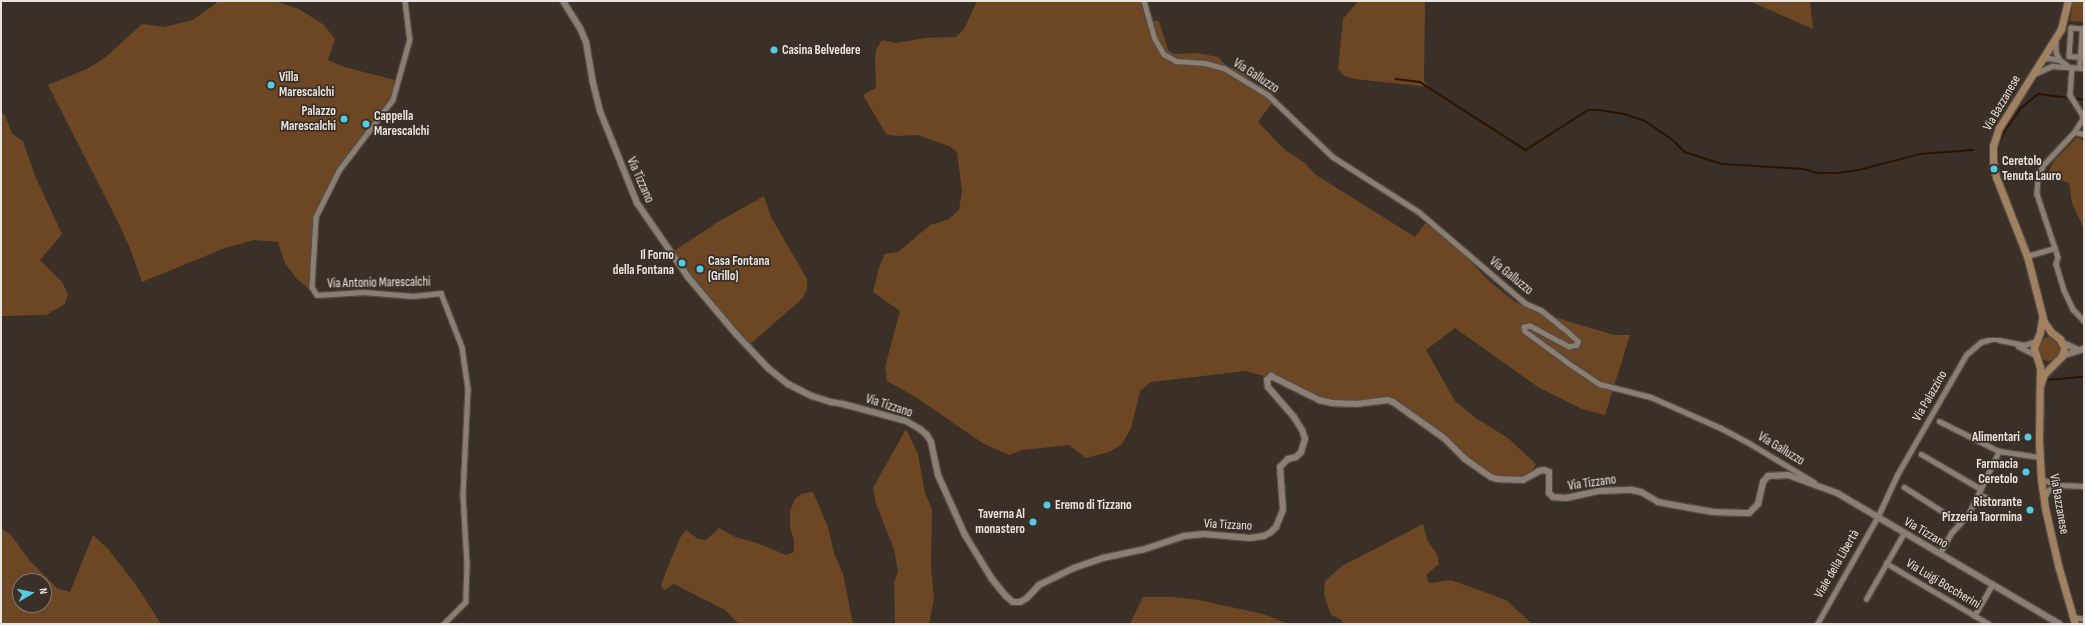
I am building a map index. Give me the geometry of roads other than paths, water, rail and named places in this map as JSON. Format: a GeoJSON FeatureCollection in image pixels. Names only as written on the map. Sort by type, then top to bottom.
{"type":"FeatureCollection","features":[{"type":"Feature","properties":{"kind":"main road","name":"Via Bazzanese"},"geometry":{"type":"LineString","coordinates":[[2062,343],[2047,327],[2042,314],[2027,256],[1996,177],[1992,161],[1994,140],[1999,128],[2056,38],[2064,22],[2068,1]]}},
{"type":"Feature","properties":{"kind":"main road","name":"Via Bazzanese"},"geometry":{"type":"LineString","coordinates":[[2042,314],[2041,326],[2034,348],[2040,386],[2039,457],[2041,479],[2044,502],[2058,565],[2074,620]]}},
{"type":"Feature","properties":{"kind":"main road"},"geometry":{"type":"LineString","coordinates":[[2037,341],[2047,334],[2056,336]]}},
{"type":"Feature","properties":{"kind":"main road"},"geometry":{"type":"LineString","coordinates":[[2062,343],[2062,356]]}},
{"type":"Feature","properties":{"kind":"main road"},"geometry":{"type":"LineString","coordinates":[[2036,356],[2045,363],[2056,362]]}},
{"type":"Feature","properties":{"kind":"main road","name":"Via Bazzanese"},"geometry":{"type":"LineString","coordinates":[[2040,386],[2044,374],[2062,356]]}},
{"type":"Feature","properties":{"kind":"street","name":"Via Antonio Marescalchi"},"geometry":{"type":"LineString","coordinates":[[404,1],[410,40],[393,100],[339,171],[316,218],[312,287],[317,295],[363,292],[413,296],[441,293],[462,347],[468,389],[463,495],[467,564],[466,602],[444,624]]}},
{"type":"Feature","properties":{"kind":"street","name":"Via Tizzano"},"geometry":{"type":"LineString","coordinates":[[563,1],[580,28],[586,42],[593,83],[600,111],[637,203],[688,277],[736,334],[768,368],[788,384],[812,396],[830,402],[843,404],[906,422],[920,429],[927,435],[931,442],[938,475],[965,536],[992,579],[1013,602],[1020,602],[1049,579],[1079,566],[1110,556],[1142,550],[1184,536],[1204,534],[1250,538],[1265,536],[1271,532],[1276,527],[1283,510],[1280,468],[1288,459],[1296,457],[1301,452],[1305,439],[1302,430],[1294,417],[1268,387],[1267,380],[1271,376],[1319,400],[1332,404],[1356,404],[1388,400],[1393,402],[1444,438],[1465,459],[1491,477],[1497,479],[1523,480],[1539,471],[1544,470],[1549,472],[1549,493],[1553,498],[1566,498],[1599,491],[1632,490],[1641,492],[1658,502],[1668,504],[1713,512],[1749,513],[1758,504],[1763,482],[1768,476],[1788,475],[1837,493],[2059,624]]}},
{"type":"Feature","properties":{"kind":"street","name":"Via Galluzzo"},"geometry":{"type":"LineString","coordinates":[[1144,1],[1154,37],[1164,54],[1176,62],[1205,63],[1224,68],[1268,95],[1333,157],[1419,212],[1525,303],[1541,310],[1567,331],[1578,341],[1577,345],[1569,347],[1530,326],[1524,327],[1525,331],[1566,362],[1600,384],[1651,397],[1721,428],[1749,443],[1822,488]]}},
{"type":"Feature","properties":{"kind":"street"},"geometry":{"type":"LineString","coordinates":[[2033,75],[2052,66],[2082,67],[2080,57],[2082,29],[2071,28],[2069,56],[2080,57]]}},
{"type":"Feature","properties":{"kind":"street"},"geometry":{"type":"LineString","coordinates":[[2056,38],[2056,48],[2060,60]]}},
{"type":"Feature","properties":{"kind":"street"},"geometry":{"type":"LineString","coordinates":[[2043,59],[2049,58],[2060,60],[2070,66]]}},
{"type":"Feature","properties":{"kind":"street"},"geometry":{"type":"LineString","coordinates":[[2043,59],[2052,66]]}},
{"type":"Feature","properties":{"kind":"street"},"geometry":{"type":"LineString","coordinates":[[2070,66],[2069,91],[2083,116],[2084,122]]}},
{"type":"Feature","properties":{"kind":"street"},"geometry":{"type":"LineString","coordinates":[[2083,116],[2075,132],[2043,166],[2037,186],[2039,203],[2058,257],[2056,264],[2064,290],[2073,309],[2084,321]]}},
{"type":"Feature","properties":{"kind":"street"},"geometry":{"type":"LineString","coordinates":[[2075,132],[2084,134]]}},
{"type":"Feature","properties":{"kind":"street"},"geometry":{"type":"LineString","coordinates":[[2027,256],[2055,248]]}},
{"type":"Feature","properties":{"kind":"street","name":"Via Palazzino"},"geometry":{"type":"LineString","coordinates":[[1878,516],[1897,475],[1966,355],[1982,342],[1989,340],[1999,340],[2024,346],[2037,341]]}},
{"type":"Feature","properties":{"kind":"street"},"geometry":{"type":"LineString","coordinates":[[2062,343],[2073,349],[2083,350]]}},
{"type":"Feature","properties":{"kind":"street"},"geometry":{"type":"LineString","coordinates":[[2016,345],[2036,356]]}},
{"type":"Feature","properties":{"kind":"street"},"geometry":{"type":"LineString","coordinates":[[2062,356],[2083,350]]}},
{"type":"Feature","properties":{"kind":"street"},"geometry":{"type":"LineString","coordinates":[[1939,421],[1999,451],[2039,457]]}},
{"type":"Feature","properties":{"kind":"street"},"geometry":{"type":"LineString","coordinates":[[1940,553],[1951,533],[1968,515],[1999,451]]}},
{"type":"Feature","properties":{"kind":"street"},"geometry":{"type":"LineString","coordinates":[[1921,454],[1996,502]]}},
{"type":"Feature","properties":{"kind":"street"},"geometry":{"type":"LineString","coordinates":[[2041,479],[2056,486]]}},
{"type":"Feature","properties":{"kind":"street"},"geometry":{"type":"LineString","coordinates":[[2044,502],[2048,491],[2056,486]]}},
{"type":"Feature","properties":{"kind":"street"},"geometry":{"type":"LineString","coordinates":[[2042,487],[2084,486]]}},
{"type":"Feature","properties":{"kind":"street"},"geometry":{"type":"LineString","coordinates":[[1904,487],[1961,522]]}},
{"type":"Feature","properties":{"kind":"street","name":"Viale della Libertà"},"geometry":{"type":"LineString","coordinates":[[1817,624],[1823,610],[1878,516]]}},
{"type":"Feature","properties":{"kind":"street"},"geometry":{"type":"LineString","coordinates":[[1866,599],[1904,533]]}},
{"type":"Feature","properties":{"kind":"street","name":"Via Luigi Boccherini"},"geometry":{"type":"LineString","coordinates":[[1886,563],[1989,624]]}},
{"type":"Feature","properties":{"kind":"street"},"geometry":{"type":"LineString","coordinates":[[1974,616],[1992,585]]}},
{"type":"Feature","properties":{"kind":"street"},"geometry":{"type":"LineString","coordinates":[[2074,620],[2084,619]]}},
{"type":"Feature","properties":{"kind":"waterway"},"geometry":{"type":"LineString","coordinates":[[1396,79],[1420,82],[1526,150],[1588,110],[1599,110],[1624,114],[1645,121],[1673,140],[1685,152],[1723,164],[1804,169],[1817,173],[1838,173],[1859,170],[1920,154],[1973,150]]}},
{"type":"Feature","properties":{"kind":"waterway"},"geometry":{"type":"LineString","coordinates":[[1997,146],[2005,131],[2021,108],[2038,94],[2070,98]]}},
{"type":"Feature","properties":{"kind":"waterway"},"geometry":{"type":"LineString","coordinates":[[2074,98],[2084,100]]}},
{"type":"Feature","properties":{"kind":"waterway"},"geometry":{"type":"LineString","coordinates":[[2047,380],[2084,377]]}},
{"type":"Feature","properties":{"kind":"place","name":"Casina Belvedere"},"geometry":{"type":"Point","coordinates":[774,50]}},
{"type":"Feature","properties":{"kind":"place","name":"Villa Marescalchi"},"geometry":{"type":"Point","coordinates":[271,85]}},
{"type":"Feature","properties":{"kind":"place","name":"Palazzo Marescalchi"},"geometry":{"type":"Point","coordinates":[344,119]}},
{"type":"Feature","properties":{"kind":"place","name":"Cappella Marescalchi"},"geometry":{"type":"Point","coordinates":[366,124]}},
{"type":"Feature","properties":{"kind":"place","name":"Ceretolo Tenuta Lauro"},"geometry":{"type":"Point","coordinates":[1994,169]}},
{"type":"Feature","properties":{"kind":"place","name":"Il Forno della Fontana"},"geometry":{"type":"Point","coordinates":[682,263]}},
{"type":"Feature","properties":{"kind":"place","name":"Casa Fontana (Grillo)"},"geometry":{"type":"Point","coordinates":[700,269]}},
{"type":"Feature","properties":{"kind":"place","name":"Alimentari"},"geometry":{"type":"Point","coordinates":[2028,437]}},
{"type":"Feature","properties":{"kind":"place","name":"Farmacia Ceretolo"},"geometry":{"type":"Point","coordinates":[2026,472]}},
{"type":"Feature","properties":{"kind":"place","name":"Eremo di Tizzano"},"geometry":{"type":"Point","coordinates":[1047,505]}},
{"type":"Feature","properties":{"kind":"place","name":"Ristorante Pizzeria Taormina"},"geometry":{"type":"Point","coordinates":[2030,510]}},
{"type":"Feature","properties":{"kind":"place","name":"Taverna Al monastero"},"geometry":{"type":"Point","coordinates":[1033,522]}}]}
